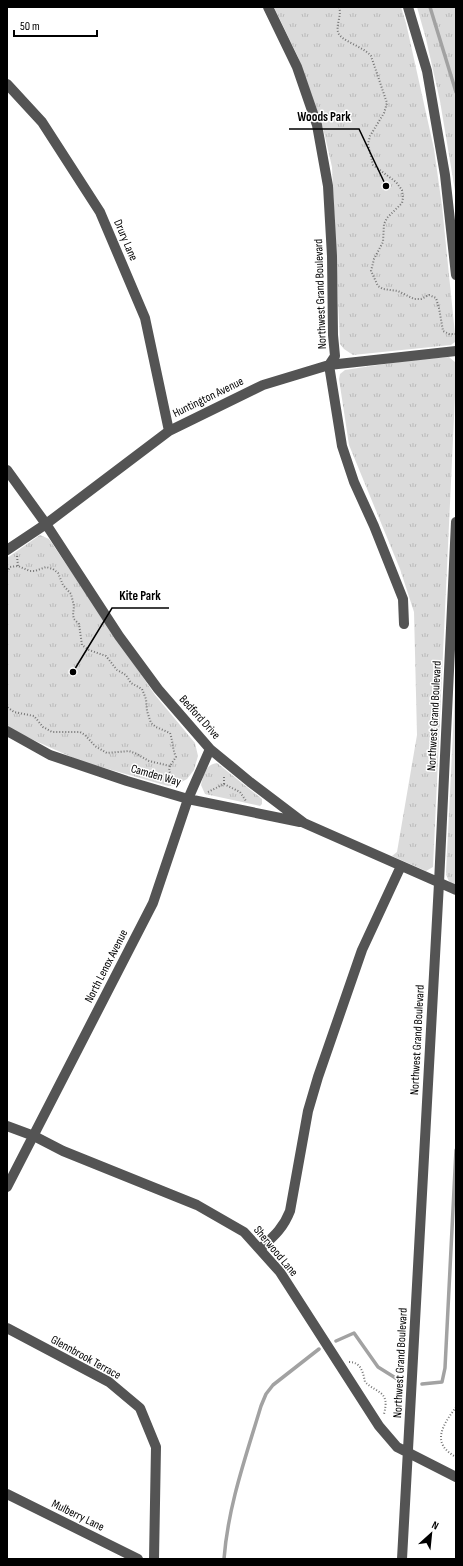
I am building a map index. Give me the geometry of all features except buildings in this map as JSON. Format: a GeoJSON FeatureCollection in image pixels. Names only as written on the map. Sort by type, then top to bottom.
{"type":"FeatureCollection","features":[{"type":"Feature","properties":{"kind":"street","name":"Northwest Grand Boulevard"},"geometry":{"type":"LineString","coordinates":[[268,7],[300,74],[317,125],[328,186],[332,256],[333,335],[335,356],[329,365],[342,446],[354,482],[374,526],[403,599],[404,624]]}},
{"type":"Feature","properties":{"kind":"street"},"geometry":{"type":"LineString","coordinates":[[408,7],[426,71],[445,175],[456,275]]}},
{"type":"Feature","properties":{"kind":"street","name":"Drury Lane"},"geometry":{"type":"LineString","coordinates":[[7,84],[42,122],[100,212],[145,318],[169,432]]}},
{"type":"Feature","properties":{"kind":"street","name":"Huntington Avenue"},"geometry":{"type":"LineString","coordinates":[[7,550],[46,524],[169,432],[263,385],[329,365],[456,351]]}},
{"type":"Feature","properties":{"kind":"street","name":"Bedford Drive"},"geometry":{"type":"LineString","coordinates":[[7,470],[46,524],[119,636],[149,678],[210,749],[304,823],[456,890]]}},
{"type":"Feature","properties":{"kind":"street","name":"Northwest Grand Boulevard"},"geometry":{"type":"LineString","coordinates":[[402,1559],[439,883],[456,522]]}},
{"type":"Feature","properties":{"kind":"street","name":"Camden Way"},"geometry":{"type":"LineString","coordinates":[[7,731],[50,755],[127,781],[191,799],[304,823]]}},
{"type":"Feature","properties":{"kind":"street","name":"North Lenox Avenue"},"geometry":{"type":"LineString","coordinates":[[7,1187],[153,903],[210,749]]}},
{"type":"Feature","properties":{"kind":"street"},"geometry":{"type":"LineString","coordinates":[[260,1249],[279,1232],[286,1223],[290,1211],[308,1111],[318,1077],[362,950],[401,866]]}},
{"type":"Feature","properties":{"kind":"street","name":"Sherwood Lane"},"geometry":{"type":"LineString","coordinates":[[7,1126],[34,1136],[63,1151],[197,1205],[244,1232],[280,1272],[379,1426],[397,1447],[456,1477]]}},
{"type":"Feature","properties":{"kind":"street","name":"Glennbrook Terrace"},"geometry":{"type":"LineString","coordinates":[[7,1328],[109,1382],[140,1408],[156,1447],[154,1559]]}},
{"type":"Feature","properties":{"kind":"street","name":"Mulberry Lane"},"geometry":{"type":"LineString","coordinates":[[7,1494],[138,1559]]}},
{"type":"Feature","properties":{"kind":"path"},"geometry":{"type":"LineString","coordinates":[[339,7],[341,11],[338,33],[341,38],[360,46],[371,56],[387,103],[384,113],[370,136],[368,144],[372,165],[396,182],[402,190],[403,198],[402,204],[387,218],[384,224],[383,242],[374,259],[371,271],[378,286],[383,289],[398,291],[414,299],[421,299],[428,295],[436,298],[443,331],[449,334],[456,334]]}},
{"type":"Feature","properties":{"kind":"path"},"geometry":{"type":"LineString","coordinates":[[7,572],[10,567],[18,566],[30,571],[35,571],[46,567],[53,569],[58,573],[63,585],[71,594],[74,606],[73,615],[74,619],[80,624],[82,645],[89,650],[106,656],[117,670],[126,675],[131,683],[142,689],[146,699],[147,710],[151,723],[156,727],[170,733],[172,738],[172,748],[176,757],[170,766],[169,771],[176,785],[191,799],[224,784],[236,789],[244,796],[249,811]]}},
{"type":"Feature","properties":{"kind":"path"},"geometry":{"type":"LineString","coordinates":[[7,707],[14,712],[34,716],[43,727],[52,732],[80,732],[85,735],[95,746],[107,753],[129,751],[149,761],[170,766]]}},
{"type":"Feature","properties":{"kind":"path"},"geometry":{"type":"LineString","coordinates":[[223,759],[224,784]]}},
{"type":"Feature","properties":{"kind":"path"},"geometry":{"type":"LineString","coordinates":[[347,1362],[352,1361],[357,1363],[362,1370],[365,1382],[378,1390],[384,1396],[386,1405],[382,1417]]}},
{"type":"Feature","properties":{"kind":"path"},"geometry":{"type":"LineString","coordinates":[[456,1407],[441,1431],[442,1444],[447,1453],[456,1457]]}},
{"type":"Feature","properties":{"kind":"green space"},"geometry":{"type":"Polygon","coordinates":[[[274,7],[401,7],[406,23],[434,149],[442,206],[455,334],[455,342],[451,345],[353,355],[344,349],[340,344],[332,167],[323,128],[298,57],[274,7]]]}},
{"type":"Feature","properties":{"kind":"green space"},"geometry":{"type":"Polygon","coordinates":[[[417,7],[456,7],[456,197],[440,101],[417,7]]]}},
{"type":"Feature","properties":{"kind":"green space"},"geometry":{"type":"Polygon","coordinates":[[[449,357],[455,362],[456,375],[433,867],[426,871],[392,856],[397,852],[417,735],[414,612],[400,569],[349,445],[339,379],[340,374],[345,370],[411,360],[449,357]]]}},
{"type":"Feature","properties":{"kind":"green space"},"geometry":{"type":"Polygon","coordinates":[[[40,535],[49,539],[155,695],[195,743],[198,756],[194,770],[187,779],[176,785],[168,786],[80,761],[7,728],[7,558],[40,535]]]}},
{"type":"Feature","properties":{"kind":"green space"},"geometry":{"type":"Polygon","coordinates":[[[456,672],[456,886],[449,880],[446,872],[456,672]]]}},
{"type":"Feature","properties":{"kind":"green space"},"geometry":{"type":"Polygon","coordinates":[[[217,763],[262,799],[262,804],[260,806],[205,794],[201,785],[204,774],[207,768],[217,763]]]}},
{"type":"Feature","properties":{"kind":"waterway"},"geometry":{"type":"LineString","coordinates":[[430,7],[456,92]]}},
{"type":"Feature","properties":{"kind":"waterway"},"geometry":{"type":"LineString","coordinates":[[422,1384],[442,1382],[445,1368],[456,1150]]}},
{"type":"Feature","properties":{"kind":"waterway"},"geometry":{"type":"LineString","coordinates":[[336,1341],[354,1333],[378,1367],[402,1382]]}},
{"type":"Feature","properties":{"kind":"waterway"},"geometry":{"type":"LineString","coordinates":[[224,1559],[229,1520],[238,1481],[266,1394],[273,1385],[319,1349]]}},
{"type":"Feature","properties":{"kind":"place","name":"Woods Park"},"geometry":{"type":"Point","coordinates":[386,186]}},
{"type":"Feature","properties":{"kind":"place","name":"Kite Park"},"geometry":{"type":"Point","coordinates":[73,672]}}]}
